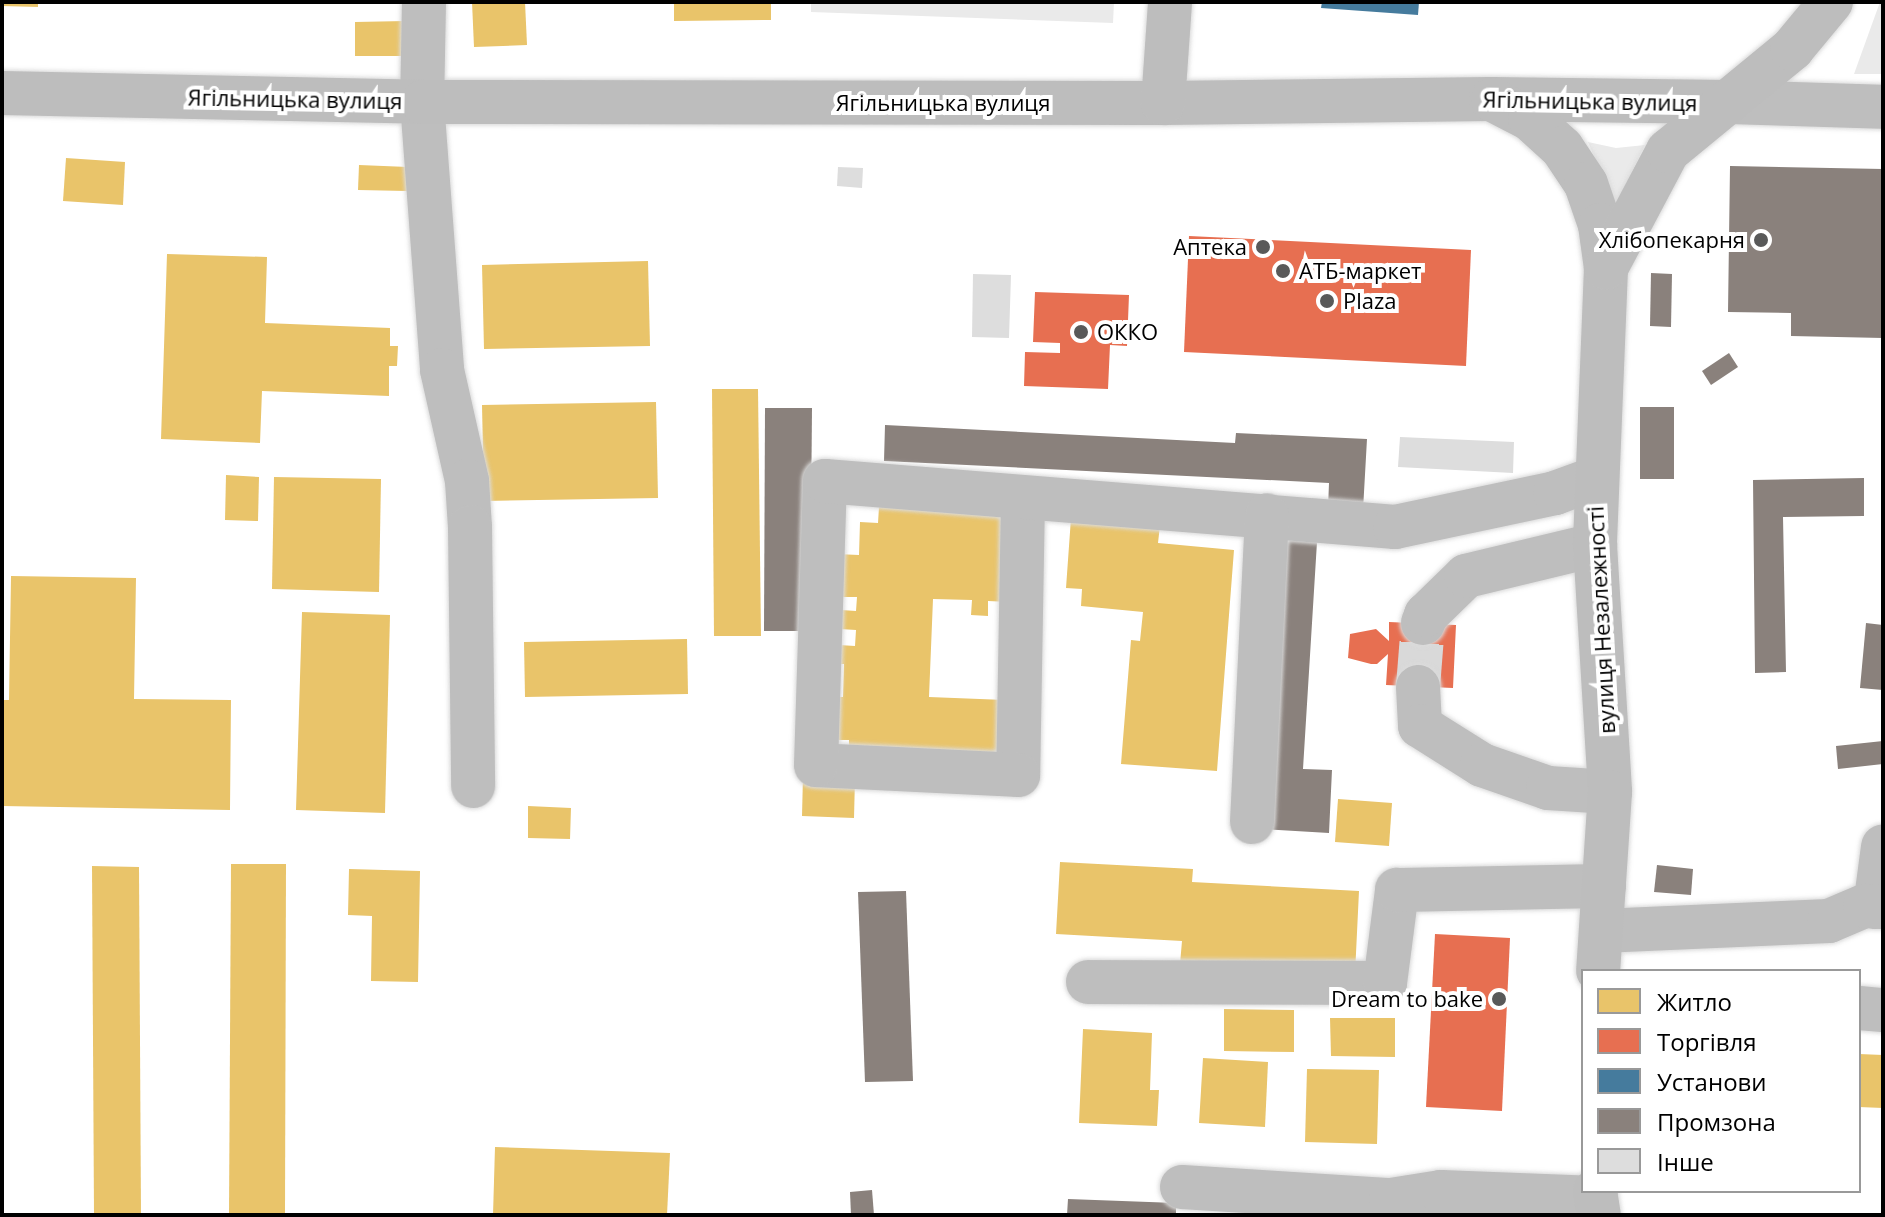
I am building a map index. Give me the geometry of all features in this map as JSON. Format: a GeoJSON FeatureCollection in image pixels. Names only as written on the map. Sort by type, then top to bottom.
{"type":"FeatureCollection","features":[{"type":"Feature","properties":{"kind":"main road"},"geometry":{"type":"LineString","coordinates":[[1163,103],[1170,2]]}},
{"type":"Feature","properties":{"kind":"main road","name":"вулиця Незалежності"},"geometry":{"type":"LineString","coordinates":[[1606,268],[1668,151],[1792,49],[1831,2]]}},
{"type":"Feature","properties":{"kind":"main road","name":"Ягільницька вулиця"},"geometry":{"type":"LineString","coordinates":[[2,93],[422,102],[1163,103],[1491,99],[1728,102]]}},
{"type":"Feature","properties":{"kind":"main road","name":"вулиця Незалежності"},"geometry":{"type":"LineString","coordinates":[[1491,99],[1530,119],[1562,148],[1586,184],[1600,225],[1606,268],[1595,545],[1610,792],[1600,951]]}},
{"type":"Feature","properties":{"kind":"street"},"geometry":{"type":"LineString","coordinates":[[424,2],[422,102],[442,370],[467,481],[473,786]]}},
{"type":"Feature","properties":{"kind":"street","name":"Ягільницька вулиця"},"geometry":{"type":"LineString","coordinates":[[1728,102],[1883,107]]}},
{"type":"Feature","properties":{"kind":"street"},"geometry":{"type":"LineString","coordinates":[[1023,498],[1018,775],[816,765],[825,481],[1395,527],[1555,493],[1596,478]]}},
{"type":"Feature","properties":{"kind":"street"},"geometry":{"type":"LineString","coordinates":[[1252,822],[1267,515]]}},
{"type":"Feature","properties":{"kind":"street"},"geometry":{"type":"LineString","coordinates":[[1423,623],[1426,615],[1466,576],[1595,545]]}},
{"type":"Feature","properties":{"kind":"street"},"geometry":{"type":"LineString","coordinates":[[1418,687],[1420,726],[1482,765],[1548,788],[1610,792]]}},
{"type":"Feature","properties":{"kind":"street"},"geometry":{"type":"LineString","coordinates":[[1600,951],[1829,921],[1865,906],[1879,907],[1883,847]]}},
{"type":"Feature","properties":{"kind":"street"},"geometry":{"type":"LineString","coordinates":[[1088,982],[1385,983],[1397,890],[1604,886]]}},
{"type":"Feature","properties":{"kind":"street"},"geometry":{"type":"LineString","coordinates":[[1861,1008],[1883,1010]]}},
{"type":"Feature","properties":{"kind":"street"},"geometry":{"type":"LineString","coordinates":[[1182,1187],[1391,1200],[1441,1192],[1597,1201]]}},
{"type":"Feature","properties":{"kind":"shaded area"},"geometry":{"type":"Polygon","coordinates":[[[811,2],[1114,2],[1113,23],[811,12],[811,2]]]}},
{"type":"Feature","properties":{"kind":"shaded area"},"geometry":{"type":"Polygon","coordinates":[[[1880,2],[1883,2],[1883,74],[1854,74],[1880,2]]]}},
{"type":"Feature","properties":{"kind":"shaded area"},"geometry":{"type":"Polygon","coordinates":[[[1588,142],[1616,148],[1645,145],[1615,206],[1588,142]]]}},
{"type":"Feature","properties":{"kind":"building: Житло"},"geometry":{"type":"Polygon","coordinates":[[[2,2],[38,2],[38,7],[2,6],[2,2]]]}},
{"type":"Feature","properties":{"kind":"building: Житло"},"geometry":{"type":"Polygon","coordinates":[[[472,2],[525,2],[527,45],[474,47],[472,2]]]}},
{"type":"Feature","properties":{"kind":"building: Житло"},"geometry":{"type":"Polygon","coordinates":[[[674,2],[771,2],[771,20],[674,21],[674,2]]]}},
{"type":"Feature","properties":{"kind":"building: Житло"},"geometry":{"type":"Polygon","coordinates":[[[406,21],[406,56],[355,56],[355,22],[406,21]]]}},
{"type":"Feature","properties":{"kind":"building: Житло"},"geometry":{"type":"Polygon","coordinates":[[[66,158],[125,162],[123,205],[63,201],[66,158]]]}},
{"type":"Feature","properties":{"kind":"building: Житло"},"geometry":{"type":"Polygon","coordinates":[[[359,165],[408,167],[407,191],[358,190],[359,165]]]}},
{"type":"Feature","properties":{"kind":"building: Житло"},"geometry":{"type":"Polygon","coordinates":[[[167,254],[267,257],[265,323],[390,328],[390,346],[398,346],[397,366],[389,366],[389,396],[262,391],[260,443],[161,439],[167,254]]]}},
{"type":"Feature","properties":{"kind":"building: Житло"},"geometry":{"type":"Polygon","coordinates":[[[648,261],[650,346],[484,349],[482,265],[648,261]]]}},
{"type":"Feature","properties":{"kind":"building: Житло"},"geometry":{"type":"Polygon","coordinates":[[[712,389],[758,389],[761,636],[714,636],[712,389]]]}},
{"type":"Feature","properties":{"kind":"building: Житло"},"geometry":{"type":"Polygon","coordinates":[[[656,402],[658,498],[484,501],[482,405],[656,402]]]}},
{"type":"Feature","properties":{"kind":"building: Житло"},"geometry":{"type":"Polygon","coordinates":[[[226,475],[259,477],[258,521],[225,520],[226,475]]]}},
{"type":"Feature","properties":{"kind":"building: Житло"},"geometry":{"type":"Polygon","coordinates":[[[274,477],[381,479],[379,592],[272,589],[274,477]]]}},
{"type":"Feature","properties":{"kind":"building: Житло"},"geometry":{"type":"Polygon","coordinates":[[[879,507],[1012,513],[1009,602],[988,601],[988,616],[971,615],[972,600],[933,599],[929,697],[1005,700],[1002,765],[849,749],[849,740],[834,740],[836,697],[843,697],[844,664],[839,664],[839,645],[855,646],[856,630],[840,629],[841,610],[856,611],[857,597],[834,597],[836,554],[859,555],[860,522],[878,523],[879,507]]]}},
{"type":"Feature","properties":{"kind":"building: Житло"},"geometry":{"type":"Polygon","coordinates":[[[1071,518],[1160,525],[1158,543],[1234,550],[1217,771],[1121,764],[1131,640],[1140,641],[1143,612],[1081,606],[1082,589],[1066,588],[1071,518]]]}},
{"type":"Feature","properties":{"kind":"building: Житло"},"geometry":{"type":"Polygon","coordinates":[[[11,576],[136,578],[134,699],[231,700],[230,810],[2,806],[2,700],[9,700],[11,576]]]}},
{"type":"Feature","properties":{"kind":"building: Житло"},"geometry":{"type":"Polygon","coordinates":[[[302,612],[390,615],[385,813],[296,810],[302,612]]]}},
{"type":"Feature","properties":{"kind":"building: Житло"},"geometry":{"type":"Polygon","coordinates":[[[687,639],[688,694],[525,697],[524,642],[687,639]]]}},
{"type":"Feature","properties":{"kind":"building: Житло"},"geometry":{"type":"Polygon","coordinates":[[[803,776],[855,778],[854,818],[802,816],[803,776]]]}},
{"type":"Feature","properties":{"kind":"building: Житло"},"geometry":{"type":"Polygon","coordinates":[[[1338,799],[1392,803],[1389,846],[1335,842],[1338,799]]]}},
{"type":"Feature","properties":{"kind":"building: Житло"},"geometry":{"type":"Polygon","coordinates":[[[528,806],[571,808],[570,839],[528,838],[528,806]]]}},
{"type":"Feature","properties":{"kind":"building: Житло"},"geometry":{"type":"Polygon","coordinates":[[[1060,862],[1193,869],[1192,882],[1359,891],[1355,974],[1180,964],[1182,941],[1056,934],[1060,862]]]}},
{"type":"Feature","properties":{"kind":"building: Житло"},"geometry":{"type":"Polygon","coordinates":[[[231,864],[286,864],[285,1215],[229,1215],[231,864]]]}},
{"type":"Feature","properties":{"kind":"building: Житло"},"geometry":{"type":"Polygon","coordinates":[[[92,866],[139,867],[141,1215],[94,1215],[92,866]]]}},
{"type":"Feature","properties":{"kind":"building: Житло"},"geometry":{"type":"Polygon","coordinates":[[[349,869],[420,871],[418,982],[371,981],[372,916],[348,915],[349,869]]]}},
{"type":"Feature","properties":{"kind":"building: Житло"},"geometry":{"type":"Polygon","coordinates":[[[1224,1009],[1294,1010],[1294,1052],[1224,1051],[1224,1009]]]}},
{"type":"Feature","properties":{"kind":"building: Житло"},"geometry":{"type":"Polygon","coordinates":[[[1330,1018],[1395,1018],[1395,1057],[1331,1056],[1330,1018]]]}},
{"type":"Feature","properties":{"kind":"building: Житло"},"geometry":{"type":"Polygon","coordinates":[[[1083,1029],[1152,1033],[1150,1090],[1159,1090],[1157,1126],[1079,1123],[1083,1029]]]}},
{"type":"Feature","properties":{"kind":"building: Житло"},"geometry":{"type":"Polygon","coordinates":[[[1861,1054],[1883,1055],[1883,1108],[1861,1107],[1861,1054]]]}},
{"type":"Feature","properties":{"kind":"building: Житло"},"geometry":{"type":"Polygon","coordinates":[[[1203,1058],[1268,1062],[1265,1127],[1199,1123],[1203,1058]]]}},
{"type":"Feature","properties":{"kind":"building: Житло"},"geometry":{"type":"Polygon","coordinates":[[[1307,1069],[1379,1070],[1377,1144],[1305,1142],[1307,1069]]]}},
{"type":"Feature","properties":{"kind":"building: Житло"},"geometry":{"type":"Polygon","coordinates":[[[495,1147],[670,1153],[667,1215],[493,1215],[495,1147]]]}},
{"type":"Feature","properties":{"kind":"building: Торгівля","name":"Plaza"},"geometry":{"type":"Polygon","coordinates":[[[1189,236],[1471,250],[1466,366],[1184,352],[1189,236]]]}},
{"type":"Feature","properties":{"kind":"building: Торгівля","name":"ОККО"},"geometry":{"type":"Polygon","coordinates":[[[1035,292],[1129,295],[1127,346],[1110,345],[1108,389],[1024,386],[1025,352],[1060,353],[1060,343],[1033,342],[1035,292]]]}},
{"type":"Feature","properties":{"kind":"building: Торгівля"},"geometry":{"type":"Polygon","coordinates":[[[1389,622],[1456,625],[1453,688],[1386,685],[1388,654],[1377,664],[1348,658],[1350,634],[1376,629],[1389,641],[1389,622]]]}},
{"type":"Feature","properties":{"kind":"building: Торгівля"},"geometry":{"type":"Polygon","coordinates":[[[1435,934],[1510,938],[1502,1111],[1426,1107],[1435,934]]]}},
{"type":"Feature","properties":{"kind":"building: Установи"},"geometry":{"type":"Polygon","coordinates":[[[1322,2],[1419,2],[1418,15],[1321,8],[1322,2]]]}},
{"type":"Feature","properties":{"kind":"building: Промзона"},"geometry":{"type":"Polygon","coordinates":[[[1730,166],[1883,169],[1883,338],[1791,336],[1791,313],[1728,312],[1730,166]]]}},
{"type":"Feature","properties":{"kind":"building: Промзона"},"geometry":{"type":"Polygon","coordinates":[[[1651,273],[1672,274],[1671,327],[1650,326],[1651,273]]]}},
{"type":"Feature","properties":{"kind":"building: Промзона"},"geometry":{"type":"Polygon","coordinates":[[[1729,353],[1738,367],[1711,385],[1702,371],[1729,353]]]}},
{"type":"Feature","properties":{"kind":"building: Промзона"},"geometry":{"type":"Polygon","coordinates":[[[1640,407],[1674,407],[1674,479],[1640,479],[1640,407]]]}},
{"type":"Feature","properties":{"kind":"building: Промзона"},"geometry":{"type":"Polygon","coordinates":[[[765,408],[812,408],[810,631],[764,631],[765,408]]]}},
{"type":"Feature","properties":{"kind":"building: Промзона"},"geometry":{"type":"Polygon","coordinates":[[[885,425],[1235,443],[1236,433],[1367,439],[1363,510],[1328,508],[1329,483],[884,461],[885,425]]]}},
{"type":"Feature","properties":{"kind":"building: Промзона"},"geometry":{"type":"Polygon","coordinates":[[[1864,478],[1864,516],[1783,517],[1786,672],[1755,673],[1753,480],[1864,478]]]}},
{"type":"Feature","properties":{"kind":"building: Промзона"},"geometry":{"type":"Polygon","coordinates":[[[1280,540],[1317,542],[1303,769],[1332,770],[1329,833],[1263,829],[1280,540]]]}},
{"type":"Feature","properties":{"kind":"building: Промзона"},"geometry":{"type":"Polygon","coordinates":[[[1866,623],[1883,625],[1883,690],[1860,688],[1866,623]]]}},
{"type":"Feature","properties":{"kind":"building: Промзона"},"geometry":{"type":"Polygon","coordinates":[[[1883,741],[1883,764],[1838,769],[1836,746],[1883,741]]]}},
{"type":"Feature","properties":{"kind":"building: Промзона"},"geometry":{"type":"Polygon","coordinates":[[[1657,865],[1693,869],[1691,895],[1654,892],[1657,865]]]}},
{"type":"Feature","properties":{"kind":"building: Промзона"},"geometry":{"type":"Polygon","coordinates":[[[906,891],[913,1081],[865,1082],[858,892],[906,891]]]}},
{"type":"Feature","properties":{"kind":"building: Промзона"},"geometry":{"type":"Polygon","coordinates":[[[872,1190],[874,1215],[851,1215],[850,1192],[872,1190]]]}},
{"type":"Feature","properties":{"kind":"building: Промзона"},"geometry":{"type":"Polygon","coordinates":[[[1068,1199],[1176,1203],[1176,1215],[1067,1215],[1068,1199]]]}},
{"type":"Feature","properties":{"kind":"building: Інше"},"geometry":{"type":"Polygon","coordinates":[[[838,167],[863,168],[862,188],[837,186],[838,167]]]}},
{"type":"Feature","properties":{"kind":"building: Інше"},"geometry":{"type":"Polygon","coordinates":[[[973,274],[1011,275],[1009,338],[972,337],[973,274]]]}},
{"type":"Feature","properties":{"kind":"building: Інше"},"geometry":{"type":"Polygon","coordinates":[[[1400,437],[1514,442],[1513,473],[1398,467],[1400,437]]]}},
{"type":"Feature","properties":{"kind":"tunnel"},"geometry":{"type":"LineString","coordinates":[[1418,687],[1423,623]]}},
{"type":"Feature","properties":{"kind":"place","name":"Хлібопекарня"},"geometry":{"type":"Point","coordinates":[1761,240]}},
{"type":"Feature","properties":{"kind":"place","name":"Аптека"},"geometry":{"type":"Point","coordinates":[1263,247]}},
{"type":"Feature","properties":{"kind":"place","name":"АТБ-маркет"},"geometry":{"type":"Point","coordinates":[1283,271]}},
{"type":"Feature","properties":{"kind":"place","name":"Plaza"},"geometry":{"type":"Point","coordinates":[1327,301]}},
{"type":"Feature","properties":{"kind":"place","name":"ОККО"},"geometry":{"type":"Point","coordinates":[1081,332]}},
{"type":"Feature","properties":{"kind":"place","name":"Dream to bake"},"geometry":{"type":"Point","coordinates":[1499,999]}}]}
